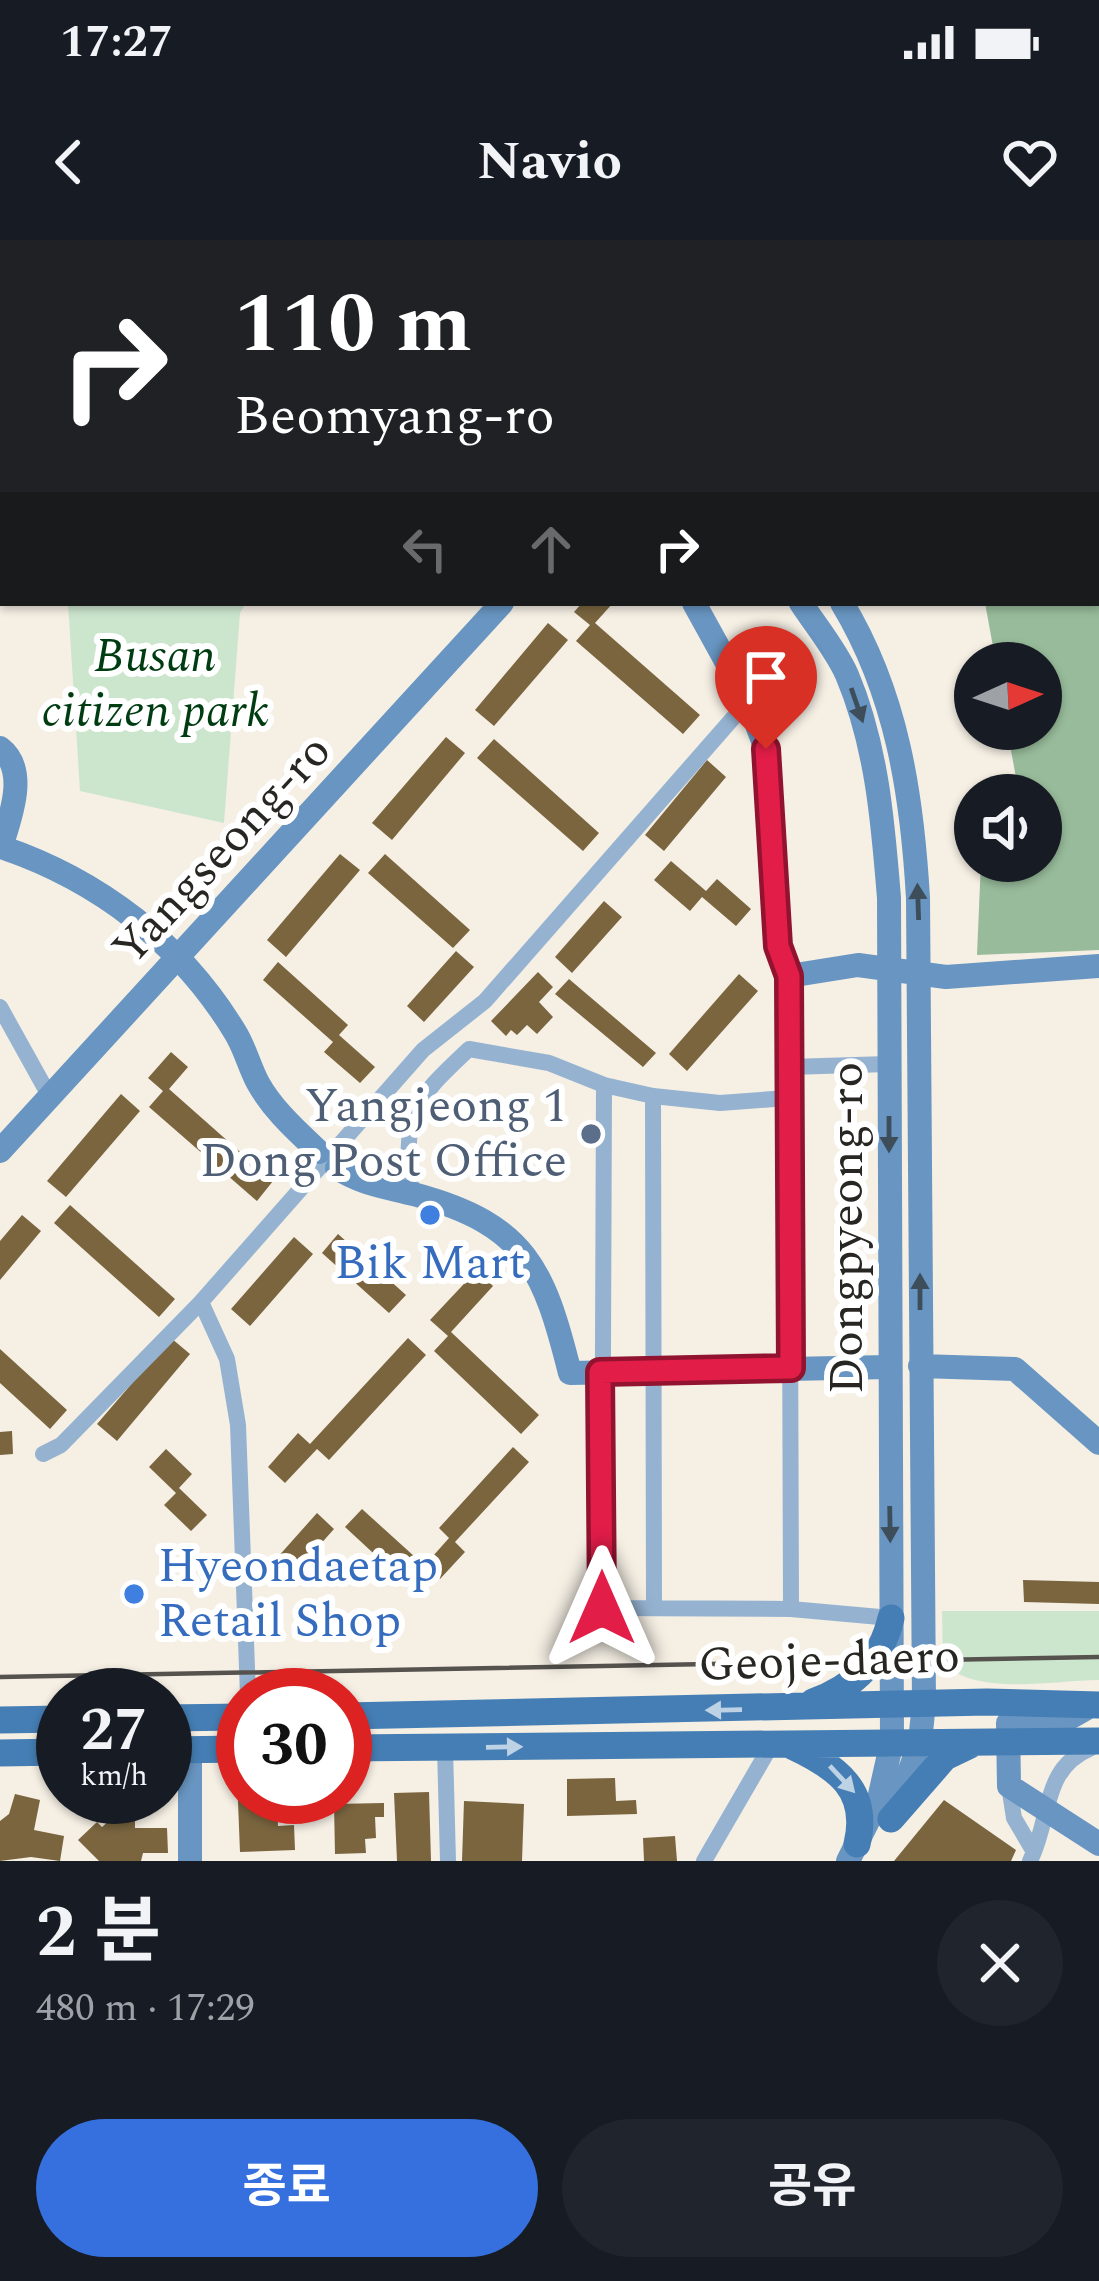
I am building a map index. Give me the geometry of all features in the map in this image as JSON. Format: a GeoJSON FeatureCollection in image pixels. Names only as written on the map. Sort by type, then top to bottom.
{"type":"FeatureCollection","features":[{"type":"Feature","properties":{"kind":"main road"},"geometry":{"type":"LineString","coordinates":[[793,1709],[836,1694],[862,1675],[885,1642],[891,1618]]}},
{"type":"Feature","properties":{"kind":"main road","name":"Geoje-daero"},"geometry":{"type":"LineString","coordinates":[[372,1716],[924,1703],[1095,1704]]}},
{"type":"Feature","properties":{"kind":"main road"},"geometry":{"type":"LineString","coordinates":[[0,1720],[36,1719]]}},
{"type":"Feature","properties":{"kind":"main road","name":"Geoje-daero"},"geometry":{"type":"LineString","coordinates":[[372,1748],[996,1738],[1099,1743]]}},
{"type":"Feature","properties":{"kind":"main road"},"geometry":{"type":"LineString","coordinates":[[891,1819],[945,1757],[996,1738]]}},
{"type":"Feature","properties":{"kind":"main road"},"geometry":{"type":"LineString","coordinates":[[778,1742],[847,1779],[862,1815],[857,1855]]}},
{"type":"Feature","properties":{"kind":"main road"},"geometry":{"type":"LineString","coordinates":[[0,1753],[36,1752]]}},
{"type":"Feature","properties":{"kind":"street","name":"Yangseong-ro"},"geometry":{"type":"LineString","coordinates":[[0,1151],[499,606]]}},
{"type":"Feature","properties":{"kind":"street"},"geometry":{"type":"LineString","coordinates":[[696,606],[748,701],[766,749],[778,946],[789,976],[791,1609]]}},
{"type":"Feature","properties":{"kind":"street","name":"Dongpyeong-ro"},"geometry":{"type":"LineString","coordinates":[[803,606],[846,672],[874,764],[884,834],[890,967],[892,1706],[906,1742],[891,1819],[857,1855]]}},
{"type":"Feature","properties":{"kind":"street","name":"Dongpyeong-ro"},"geometry":{"type":"LineString","coordinates":[[844,606],[870,654],[905,771],[913,812],[920,974],[924,1703],[857,1855]]}},
{"type":"Feature","properties":{"kind":"street"},"geometry":{"type":"LineString","coordinates":[[43,1454],[61,1445],[201,1302],[423,1050],[507,976],[748,701]]}},
{"type":"Feature","properties":{"kind":"street"},"geometry":{"type":"LineString","coordinates":[[0,748],[10,755],[16,777],[0,848],[111,898],[178,960],[212,997],[239,1037],[259,1085],[328,1160],[370,1186],[412,1194],[489,1222],[531,1258],[554,1305],[570,1372],[889,1366]]}},
{"type":"Feature","properties":{"kind":"street"},"geometry":{"type":"LineString","coordinates":[[789,976],[858,965],[946,977],[1099,966]]}},
{"type":"Feature","properties":{"kind":"street"},"geometry":{"type":"LineString","coordinates":[[1,1012],[50,1097]]}},
{"type":"Feature","properties":{"kind":"street"},"geometry":{"type":"LineString","coordinates":[[450,1030],[469,1049],[548,1063],[604,1085],[653,1096],[719,1103],[787,1098]]}},
{"type":"Feature","properties":{"kind":"street"},"geometry":{"type":"LineString","coordinates":[[412,1194],[407,1146],[412,1108],[469,1049]]}},
{"type":"Feature","properties":{"kind":"street"},"geometry":{"type":"LineString","coordinates":[[789,1067],[888,1064]]}},
{"type":"Feature","properties":{"kind":"street"},"geometry":{"type":"LineString","coordinates":[[604,1085],[602,1608],[791,1609],[891,1618]]}},
{"type":"Feature","properties":{"kind":"street"},"geometry":{"type":"LineString","coordinates":[[653,1096],[654,1609]]}},
{"type":"Feature","properties":{"kind":"street"},"geometry":{"type":"LineString","coordinates":[[201,1302],[226,1358],[238,1425],[247,1668]]}},
{"type":"Feature","properties":{"kind":"street"},"geometry":{"type":"LineString","coordinates":[[920,1366],[1015,1369],[1099,1443]]}},
{"type":"Feature","properties":{"kind":"street"},"geometry":{"type":"LineString","coordinates":[[1032,1857],[1014,1818],[996,1738],[1017,1719],[1071,1717],[1095,1704]]}},
{"type":"Feature","properties":{"kind":"street"},"geometry":{"type":"LineString","coordinates":[[704,1861],[778,1742]]}},
{"type":"Feature","properties":{"kind":"street"},"geometry":{"type":"LineString","coordinates":[[1032,1857],[1055,1773],[1069,1757],[1099,1743]]}},
{"type":"Feature","properties":{"kind":"street"},"geometry":{"type":"LineString","coordinates":[[445,1748],[448,1861]]}},
{"type":"Feature","properties":{"kind":"street"},"geometry":{"type":"LineString","coordinates":[[1010,1786],[1099,1844]]}},
{"type":"Feature","properties":{"kind":"street"},"geometry":{"type":"LineString","coordinates":[[186,1824],[190,1861]]}},
{"type":"Feature","properties":{"kind":"green space","name":"Busan citizen park"},"geometry":{"type":"Polygon","coordinates":[[[68,606],[244,606],[224,823],[80,791],[68,606]]]}},
{"type":"Feature","properties":{"kind":"green space"},"geometry":{"type":"Polygon","coordinates":[[[986,606],[1099,606],[1099,950],[977,955],[980,882],[1062,882],[1062,774],[1015,774],[1011,750],[1062,750],[1062,642],[992,642],[986,606]]]}},
{"type":"Feature","properties":{"kind":"green space"},"geometry":{"type":"Polygon","coordinates":[[[942,1611],[1099,1611],[1099,1680],[995,1683],[958,1673],[943,1663],[942,1611]]]}},
{"type":"Feature","properties":{"kind":"building"},"geometry":{"type":"Polygon","coordinates":[[[579,606],[610,606],[595,623],[700,715],[683,734],[576,641],[590,625],[574,612],[579,606]]]}},
{"type":"Feature","properties":{"kind":"building"},"geometry":{"type":"Polygon","coordinates":[[[548,623],[568,640],[494,726],[475,710],[548,623]]]}},
{"type":"Feature","properties":{"kind":"building"},"geometry":{"type":"Polygon","coordinates":[[[446,737],[465,753],[392,840],[372,823],[446,737]]]}},
{"type":"Feature","properties":{"kind":"building"},"geometry":{"type":"Polygon","coordinates":[[[494,739],[599,833],[583,851],[477,758],[494,739]]]}},
{"type":"Feature","properties":{"kind":"building"},"geometry":{"type":"Polygon","coordinates":[[[707,760],[726,777],[664,851],[645,835],[707,760]]]}},
{"type":"Feature","properties":{"kind":"building"},"geometry":{"type":"Polygon","coordinates":[[[340,854],[360,870],[286,957],[267,940],[340,854]]]}},
{"type":"Feature","properties":{"kind":"building"},"geometry":{"type":"Polygon","coordinates":[[[385,854],[470,930],[453,948],[368,873],[385,854]]]}},
{"type":"Feature","properties":{"kind":"building"},"geometry":{"type":"Polygon","coordinates":[[[671,861],[706,891],[717,879],[751,909],[736,926],[702,897],[690,911],[654,880],[671,861]]]}},
{"type":"Feature","properties":{"kind":"building"},"geometry":{"type":"Polygon","coordinates":[[[604,901],[622,917],[572,973],[555,957],[604,901]]]}},
{"type":"Feature","properties":{"kind":"building"},"geometry":{"type":"Polygon","coordinates":[[[456,951],[474,967],[424,1022],[407,1006],[456,951]]]}},
{"type":"Feature","properties":{"kind":"building"},"geometry":{"type":"Polygon","coordinates":[[[278,962],[348,1025],[339,1035],[375,1067],[360,1083],[324,1052],[333,1042],[263,980],[278,962]]]}},
{"type":"Feature","properties":{"kind":"building"},"geometry":{"type":"Polygon","coordinates":[[[538,972],[553,987],[539,1002],[553,1017],[537,1034],[527,1025],[517,1035],[511,1030],[506,1036],[491,1021],[538,972]]]}},
{"type":"Feature","properties":{"kind":"building"},"geometry":{"type":"Polygon","coordinates":[[[739,974],[758,991],[687,1071],[669,1054],[739,974]]]}},
{"type":"Feature","properties":{"kind":"building"},"geometry":{"type":"Polygon","coordinates":[[[569,979],[656,1053],[643,1067],[555,994],[569,979]]]}},
{"type":"Feature","properties":{"kind":"building"},"geometry":{"type":"Polygon","coordinates":[[[171,1052],[188,1067],[169,1089],[273,1181],[257,1201],[149,1107],[163,1091],[148,1078],[171,1052]]]}},
{"type":"Feature","properties":{"kind":"building"},"geometry":{"type":"Polygon","coordinates":[[[121,1094],[140,1111],[66,1197],[47,1181],[121,1094]]]}},
{"type":"Feature","properties":{"kind":"building"},"geometry":{"type":"Polygon","coordinates":[[[70,1205],[175,1299],[159,1317],[54,1223],[70,1205]]]}},
{"type":"Feature","properties":{"kind":"building"},"geometry":{"type":"Polygon","coordinates":[[[22,1215],[41,1231],[0,1280],[0,1241],[22,1215]]]}},
{"type":"Feature","properties":{"kind":"building"},"geometry":{"type":"Polygon","coordinates":[[[338,1234],[406,1295],[389,1313],[322,1253],[338,1234]]]}},
{"type":"Feature","properties":{"kind":"building"},"geometry":{"type":"Polygon","coordinates":[[[294,1237],[313,1254],[250,1326],[231,1309],[294,1237]]]}},
{"type":"Feature","properties":{"kind":"building"},"geometry":{"type":"Polygon","coordinates":[[[477,1270],[493,1286],[451,1332],[539,1415],[521,1434],[434,1351],[448,1336],[430,1320],[477,1270]]]}},
{"type":"Feature","properties":{"kind":"building"},"geometry":{"type":"Polygon","coordinates":[[[171,1338],[190,1354],[117,1441],[97,1424],[171,1338]]]}},
{"type":"Feature","properties":{"kind":"building"},"geometry":{"type":"Polygon","coordinates":[[[408,1338],[426,1355],[329,1460],[317,1449],[285,1483],[268,1467],[298,1433],[310,1444],[408,1338]]]}},
{"type":"Feature","properties":{"kind":"building"},"geometry":{"type":"Polygon","coordinates":[[[0,1349],[67,1410],[50,1429],[0,1383],[0,1349]]]}},
{"type":"Feature","properties":{"kind":"building"},"geometry":{"type":"Polygon","coordinates":[[[12,1431],[13,1454],[0,1455],[0,1432],[12,1431]]]}},
{"type":"Feature","properties":{"kind":"building"},"geometry":{"type":"Polygon","coordinates":[[[513,1447],[529,1462],[455,1542],[465,1552],[440,1579],[425,1565],[449,1538],[439,1528],[513,1447]]]}},
{"type":"Feature","properties":{"kind":"building"},"geometry":{"type":"Polygon","coordinates":[[[166,1449],[192,1474],[179,1488],[207,1515],[191,1531],[164,1505],[176,1493],[149,1467],[166,1449]]]}},
{"type":"Feature","properties":{"kind":"building"},"geometry":{"type":"Polygon","coordinates":[[[362,1509],[415,1557],[398,1576],[345,1527],[362,1509]]]}},
{"type":"Feature","properties":{"kind":"building"},"geometry":{"type":"Polygon","coordinates":[[[317,1513],[334,1529],[285,1584],[268,1568],[317,1513]]]}},
{"type":"Feature","properties":{"kind":"building"},"geometry":{"type":"Polygon","coordinates":[[[1023,1580],[1099,1582],[1099,1604],[1024,1602],[1023,1580]]]}},
{"type":"Feature","properties":{"kind":"building"},"geometry":{"type":"Polygon","coordinates":[[[615,1778],[616,1801],[636,1800],[637,1814],[567,1816],[567,1779],[615,1778]]]}},
{"type":"Feature","properties":{"kind":"building"},"geometry":{"type":"Polygon","coordinates":[[[429,1792],[431,1861],[397,1861],[394,1793],[429,1792]]]}},
{"type":"Feature","properties":{"kind":"building"},"geometry":{"type":"Polygon","coordinates":[[[15,1794],[36,1799],[34,1830],[64,1836],[60,1861],[31,1857],[0,1861],[0,1821],[9,1814],[15,1794]]]}},
{"type":"Feature","properties":{"kind":"building"},"geometry":{"type":"Polygon","coordinates":[[[944,1800],[1016,1850],[1011,1861],[894,1861],[944,1800]]]}},
{"type":"Feature","properties":{"kind":"building"},"geometry":{"type":"Polygon","coordinates":[[[464,1801],[524,1804],[522,1861],[462,1861],[464,1801]]]}},
{"type":"Feature","properties":{"kind":"building"},"geometry":{"type":"Polygon","coordinates":[[[372,1803],[384,1803],[384,1817],[375,1817],[376,1838],[365,1839],[366,1853],[335,1854],[334,1824],[372,1824],[372,1803]]]}},
{"type":"Feature","properties":{"kind":"building"},"geometry":{"type":"Polygon","coordinates":[[[95,1824],[167,1828],[168,1853],[143,1853],[141,1861],[99,1861],[78,1840],[95,1824]]]}},
{"type":"Feature","properties":{"kind":"building"},"geometry":{"type":"Polygon","coordinates":[[[239,1824],[294,1825],[295,1850],[240,1852],[239,1824]]]}},
{"type":"Feature","properties":{"kind":"building"},"geometry":{"type":"Polygon","coordinates":[[[675,1836],[677,1861],[644,1861],[643,1838],[675,1836]]]}},
{"type":"Feature","properties":{"kind":"railway"},"geometry":{"type":"LineString","coordinates":[[0,1677],[1099,1657]]}},
{"type":"Feature","properties":{"kind":"place","name":"Yangjeong 1 Dong Post Office"},"geometry":{"type":"Point","coordinates":[591,1134]}},
{"type":"Feature","properties":{"kind":"place","name":"Bik Mart"},"geometry":{"type":"Point","coordinates":[430,1215]}},
{"type":"Feature","properties":{"kind":"place","name":"Hyeondaetap Retail Shop"},"geometry":{"type":"Point","coordinates":[134,1594]}},
{"type":"Feature","properties":{"kind":"route"},"geometry":{"type":"LineString","coordinates":[[602,1608],[600,1372],[791,1368],[789,976],[778,946],[766,749]]}}]}
